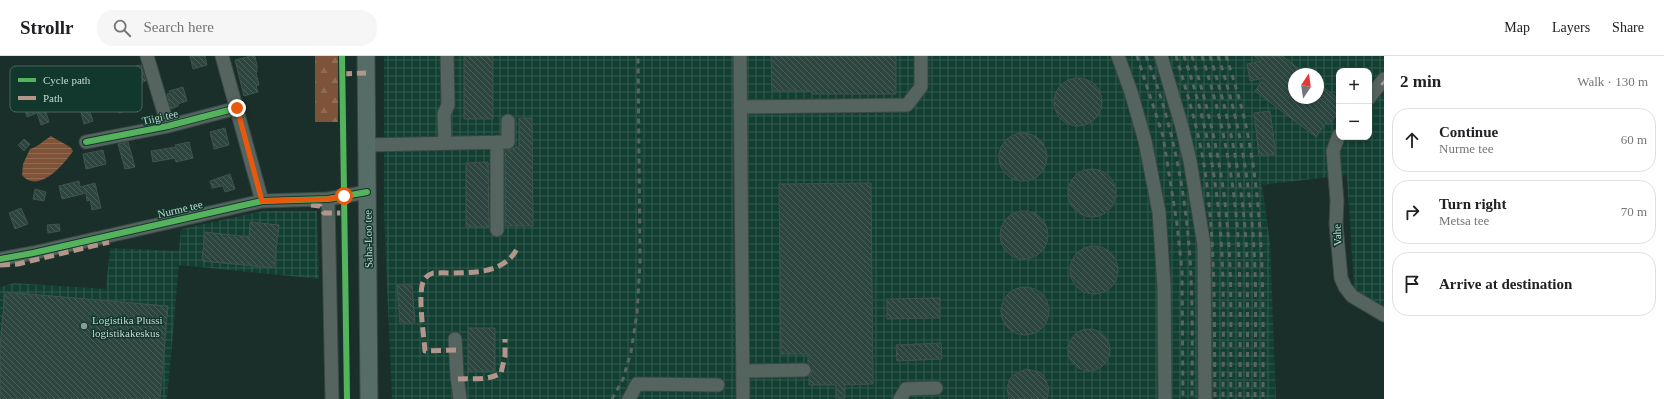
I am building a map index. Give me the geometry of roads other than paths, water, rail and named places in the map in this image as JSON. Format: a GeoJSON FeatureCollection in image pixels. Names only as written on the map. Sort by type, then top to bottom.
{"type":"FeatureCollection","features":[{"type":"Feature","properties":{"kind":"main road","name":"Saha-Loo tee"},"geometry":{"type":"LineString","coordinates":[[366,56],[369,399]]}},
{"type":"Feature","properties":{"kind":"street"},"geometry":{"type":"LineString","coordinates":[[147,56],[168,126]]}},
{"type":"Feature","properties":{"kind":"street"},"geometry":{"type":"LineString","coordinates":[[222,56],[262,201]]}},
{"type":"Feature","properties":{"kind":"street"},"geometry":{"type":"LineString","coordinates":[[445,143],[444,114],[448,105],[447,56]]}},
{"type":"Feature","properties":{"kind":"street"},"geometry":{"type":"LineString","coordinates":[[740,56],[743,399]]}},
{"type":"Feature","properties":{"kind":"street"},"geometry":{"type":"LineString","coordinates":[[740,107],[907,104],[921,87],[921,56]]}},
{"type":"Feature","properties":{"kind":"street"},"geometry":{"type":"LineString","coordinates":[[1118,56],[1131,92],[1145,141],[1159,212],[1164,286],[1165,399]]}},
{"type":"Feature","properties":{"kind":"street"},"geometry":{"type":"LineString","coordinates":[[1161,56],[1184,134],[1204,245],[1205,399]]}},
{"type":"Feature","properties":{"kind":"street"},"geometry":{"type":"LineString","coordinates":[[1372,94],[1384,79]]}},
{"type":"Feature","properties":{"kind":"street","name":"Tiigi tee"},"geometry":{"type":"LineString","coordinates":[[86,142],[168,126],[237,108]]}},
{"type":"Feature","properties":{"kind":"street"},"geometry":{"type":"LineString","coordinates":[[367,145],[508,142],[508,121]]}},
{"type":"Feature","properties":{"kind":"street","name":"Vahe"},"geometry":{"type":"LineString","coordinates":[[1337,140],[1333,151],[1337,201],[1336,231],[1341,278],[1345,287],[1352,296],[1384,315]]}},
{"type":"Feature","properties":{"kind":"street"},"geometry":{"type":"LineString","coordinates":[[497,142],[498,230]]}},
{"type":"Feature","properties":{"kind":"street","name":"Nurme tee"},"geometry":{"type":"LineString","coordinates":[[0,259],[40,252],[262,201],[328,199],[367,192]]}},
{"type":"Feature","properties":{"kind":"street"},"geometry":{"type":"LineString","coordinates":[[328,199],[332,399]]}},
{"type":"Feature","properties":{"kind":"street"},"geometry":{"type":"LineString","coordinates":[[455,339],[460,399]]}},
{"type":"Feature","properties":{"kind":"street"},"geometry":{"type":"LineString","coordinates":[[742,371],[804,370]]}},
{"type":"Feature","properties":{"kind":"street"},"geometry":{"type":"LineString","coordinates":[[629,399],[637,384],[718,385]]}},
{"type":"Feature","properties":{"kind":"street"},"geometry":{"type":"LineString","coordinates":[[900,399],[906,389],[936,388]]}},
{"type":"Feature","properties":{"kind":"railway"},"geometry":{"type":"LineString","coordinates":[[612,399],[623,379],[631,352],[637,313],[640,263],[638,56]]}},
{"type":"Feature","properties":{"kind":"railway"},"geometry":{"type":"LineString","coordinates":[[1137,56],[1163,136],[1177,224],[1182,271],[1183,399]]}},
{"type":"Feature","properties":{"kind":"railway"},"geometry":{"type":"LineString","coordinates":[[1146,56],[1156,83],[1172,137],[1187,222],[1192,293],[1192,399]]}},
{"type":"Feature","properties":{"kind":"railway"},"geometry":{"type":"LineString","coordinates":[[1176,56],[1198,137],[1207,186],[1212,239],[1215,399]]}},
{"type":"Feature","properties":{"kind":"railway"},"geometry":{"type":"LineString","coordinates":[[1184,56],[1194,87],[1206,135],[1213,167],[1219,210],[1223,291],[1223,399]]}},
{"type":"Feature","properties":{"kind":"railway"},"geometry":{"type":"LineString","coordinates":[[1192,56],[1214,138],[1225,201],[1230,266],[1231,399]]}},
{"type":"Feature","properties":{"kind":"railway"},"geometry":{"type":"LineString","coordinates":[[1202,56],[1226,146],[1236,215],[1240,278],[1240,399]]}},
{"type":"Feature","properties":{"kind":"railway"},"geometry":{"type":"LineString","coordinates":[[1210,56],[1230,131],[1240,182],[1243,207],[1247,259],[1248,399]]}},
{"type":"Feature","properties":{"kind":"railway"},"geometry":{"type":"LineString","coordinates":[[1218,56],[1235,114],[1249,194],[1255,260],[1255,399]]}},
{"type":"Feature","properties":{"kind":"railway"},"geometry":{"type":"LineString","coordinates":[[1226,56],[1247,130],[1258,205],[1262,270],[1263,399]]}},
{"type":"Feature","properties":{"kind":"place","name":"Logistika Plussi logistikakeskus"},"geometry":{"type":"Point","coordinates":[84,326]}}]}
